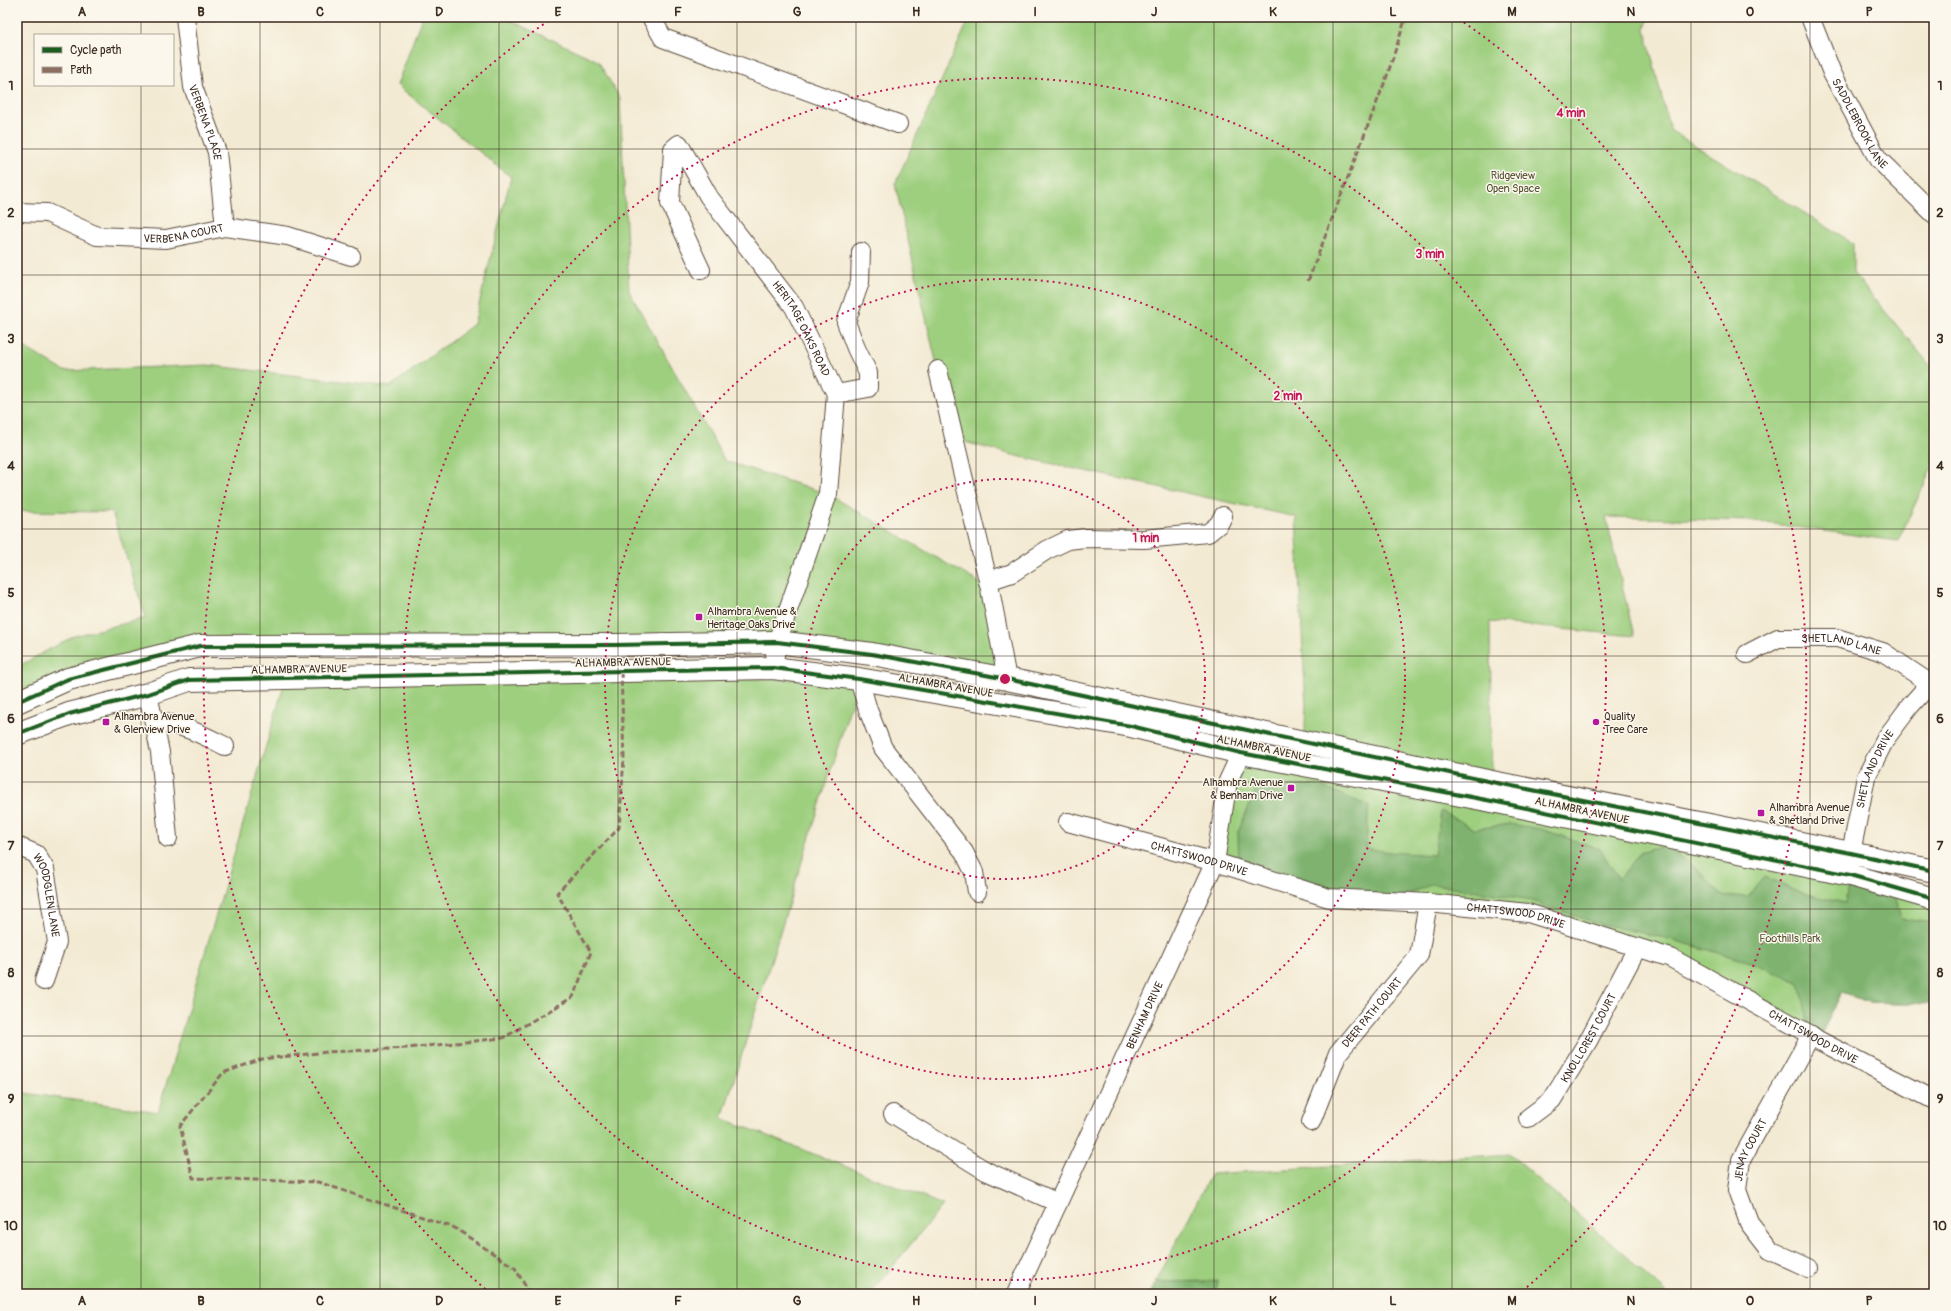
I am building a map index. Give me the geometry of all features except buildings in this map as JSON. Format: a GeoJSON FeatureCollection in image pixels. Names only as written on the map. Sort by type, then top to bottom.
{"type":"FeatureCollection","features":[{"type":"Feature","properties":{"kind":"main road","name":"ALHAMBRA AVENUE"},"geometry":{"type":"LineString","coordinates":[[17,702],[68,679],[200,646],[608,645],[777,642],[872,654],[1007,679],[1492,782],[1851,852],[1934,871]]}},
{"type":"Feature","properties":{"kind":"main road","name":"ALHAMBRA AVENUE"},"geometry":{"type":"LineString","coordinates":[[17,734],[69,714],[148,694],[189,680],[773,668],[859,679],[1131,726],[1241,753],[1497,802],[1850,875],[1934,899]]}},
{"type":"Feature","properties":{"kind":"street","name":"VERBENA PLACE"},"geometry":{"type":"LineString","coordinates":[[185,17],[193,87],[217,152],[225,227]]}},
{"type":"Feature","properties":{"kind":"street"},"geometry":{"type":"LineString","coordinates":[[651,17],[663,38],[898,124]]}},
{"type":"Feature","properties":{"kind":"street","name":"SADDLEBROOK LANE"},"geometry":{"type":"LineString","coordinates":[[1810,17],[1832,74],[1878,159],[1934,214]]}},
{"type":"Feature","properties":{"kind":"street","name":"HERITAGE OAKS ROAD"},"geometry":{"type":"LineString","coordinates":[[701,270],[670,203],[673,149],[679,144],[709,197],[794,307],[836,394]]}},
{"type":"Feature","properties":{"kind":"street","name":"VERBENA COURT"},"geometry":{"type":"LineString","coordinates":[[17,212],[47,213],[97,236],[166,239],[225,227],[288,236],[351,256]]}},
{"type":"Feature","properties":{"kind":"street"},"geometry":{"type":"LineString","coordinates":[[773,668],[777,642],[828,494],[836,394],[868,388],[868,374],[846,322],[860,282],[861,252]]}},
{"type":"Feature","properties":{"kind":"street"},"geometry":{"type":"LineString","coordinates":[[938,370],[988,582],[1007,679]]}},
{"type":"Feature","properties":{"kind":"street"},"geometry":{"type":"LineString","coordinates":[[988,582],[1012,573],[1052,547],[1068,540],[1085,538],[1144,539],[1208,533],[1219,524],[1222,516]]}},
{"type":"Feature","properties":{"kind":"street","name":"SHETLAND LANE"},"geometry":{"type":"LineString","coordinates":[[1746,654],[1778,638],[1837,638],[1882,652],[1933,683]]}},
{"type":"Feature","properties":{"kind":"street"},"geometry":{"type":"LineString","coordinates":[[859,679],[868,710],[883,748],[964,852],[974,872],[977,892]]}},
{"type":"Feature","properties":{"kind":"street","name":"SHETLAND DRIVE"},"geometry":{"type":"LineString","coordinates":[[1850,875],[1851,852],[1866,777],[1886,738],[1910,706],[1933,683]]}},
{"type":"Feature","properties":{"kind":"street"},"geometry":{"type":"LineString","coordinates":[[148,694],[160,752],[168,838]]}},
{"type":"Feature","properties":{"kind":"street"},"geometry":{"type":"LineString","coordinates":[[154,722],[169,722],[192,729],[225,746]]}},
{"type":"Feature","properties":{"kind":"street","name":"BENHAM DRIVE"},"geometry":{"type":"LineString","coordinates":[[1016,1294],[1215,862],[1228,781],[1241,753],[1241,728]]}},
{"type":"Feature","properties":{"kind":"street","name":"CHATTSWOOD DRIVE"},"geometry":{"type":"LineString","coordinates":[[1068,822],[1215,862],[1329,898],[1428,903],[1528,913],[1671,958],[1818,1040],[1934,1100]]}},
{"type":"Feature","properties":{"kind":"street","name":"WOODGLEN LANE"},"geometry":{"type":"LineString","coordinates":[[17,846],[36,854],[45,869],[57,942],[44,980]]}},
{"type":"Feature","properties":{"kind":"street","name":"DEER PATH COURT"},"geometry":{"type":"LineString","coordinates":[[1311,1122],[1338,1052],[1419,955],[1428,903]]}},
{"type":"Feature","properties":{"kind":"street","name":"KNOLLCREST COURT"},"geometry":{"type":"LineString","coordinates":[[1528,1118],[1552,1100],[1588,1041],[1637,948]]}},
{"type":"Feature","properties":{"kind":"street","name":"JENAY COURT"},"geometry":{"type":"LineString","coordinates":[[1809,1268],[1770,1250],[1749,1223],[1737,1190],[1741,1160],[1811,1035]]}},
{"type":"Feature","properties":{"kind":"street"},"geometry":{"type":"LineString","coordinates":[[892,1114],[986,1170],[1058,1203]]}},
{"type":"Feature","properties":{"kind":"green space"},"geometry":{"type":"Polygon","coordinates":[[[422,17],[503,17],[598,61],[620,98],[629,291],[725,461],[828,494],[990,589],[1007,679],[872,654],[200,646],[17,702],[17,667],[74,636],[146,618],[112,512],[17,511],[17,343],[64,371],[207,365],[390,387],[474,324],[511,177],[397,85],[422,17]]]}},
{"type":"Feature","properties":{"kind":"green space","name":"Ridgeview Open Space"},"geometry":{"type":"Polygon","coordinates":[[[970,17],[1648,17],[1645,30],[1670,130],[1853,243],[1853,273],[1934,370],[1934,463],[1898,541],[1752,521],[1606,517],[1634,636],[1490,622],[1492,782],[1304,741],[1306,707],[1296,517],[1017,456],[957,440],[938,370],[895,184],[970,17]]]}},
{"type":"Feature","properties":{"kind":"green space"},"geometry":{"type":"Polygon","coordinates":[[[286,678],[859,679],[722,1118],[943,1205],[870,1294],[17,1294],[17,1092],[158,1112],[286,678]]]}},
{"type":"Feature","properties":{"kind":"green space","name":"Foothills Park"},"geometry":{"type":"Polygon","coordinates":[[[1241,753],[1934,899],[1934,1004],[1869,1002],[1842,993],[1818,1040],[1671,958],[1528,913],[1215,862],[1241,753]]]}},
{"type":"Feature","properties":{"kind":"green space","name":"Foothills Park"},"geometry":{"type":"Polygon","coordinates":[[[1318,785],[1369,806],[1366,848],[1389,852],[1434,855],[1441,811],[1474,829],[1510,824],[1541,829],[1600,849],[1619,879],[1640,853],[1664,846],[1697,868],[1720,895],[1748,897],[1765,877],[1802,893],[1845,903],[1850,875],[1893,887],[1901,919],[1934,923],[1934,1004],[1869,1002],[1842,993],[1818,1040],[1811,1035],[1800,984],[1754,963],[1673,940],[1593,922],[1526,899],[1433,884],[1391,901],[1329,898],[1239,869],[1238,832],[1257,787],[1318,785]]]}},
{"type":"Feature","properties":{"kind":"green space"},"geometry":{"type":"Polygon","coordinates":[[[1510,1154],[1668,1294],[1215,1294],[1218,1281],[1156,1282],[1211,1174],[1510,1154]]]}},
{"type":"Feature","properties":{"kind":"green space"},"geometry":{"type":"Polygon","coordinates":[[[1218,1281],[1215,1294],[1150,1294],[1156,1282],[1218,1281]]]}},
{"type":"Feature","properties":{"kind":"marked path"},"geometry":{"type":"LineString","coordinates":[[1308,281],[1387,76],[1406,17]]}},
{"type":"Feature","properties":{"kind":"marked path"},"geometry":{"type":"LineString","coordinates":[[530,1294],[515,1268],[455,1228],[318,1182],[193,1178],[180,1126],[223,1073],[262,1059],[327,1052],[408,1048],[503,1038],[573,997],[591,952],[557,893],[619,828],[624,758],[621,671]]}},
{"type":"Feature","properties":{"kind":"cycle path"},"geometry":{"type":"LineString","coordinates":[[17,702],[68,679],[200,646],[615,645],[777,642],[872,654],[1007,679],[1492,782],[1851,853],[1934,871]]}},
{"type":"Feature","properties":{"kind":"cycle path"},"geometry":{"type":"LineString","coordinates":[[17,734],[69,714],[148,694],[189,680],[773,668],[859,679],[1131,726],[1241,753],[1497,802],[1850,875],[1934,899]]}},
{"type":"Feature","properties":{"kind":"place","name":"Alhambra Avenue & Heritage Oaks Drive"},"geometry":{"type":"Point","coordinates":[699,617]}},
{"type":"Feature","properties":{"kind":"place","name":"Alhambra Avenue & Glenview Drive"},"geometry":{"type":"Point","coordinates":[106,722]}},
{"type":"Feature","properties":{"kind":"place","name":"Quality Tree Care"},"geometry":{"type":"Point","coordinates":[1596,722]}},
{"type":"Feature","properties":{"kind":"place","name":"Alhambra Avenue & Benham Drive"},"geometry":{"type":"Point","coordinates":[1291,788]}},
{"type":"Feature","properties":{"kind":"place","name":"Alhambra Avenue & Shetland Drive"},"geometry":{"type":"Point","coordinates":[1761,813]}}]}
